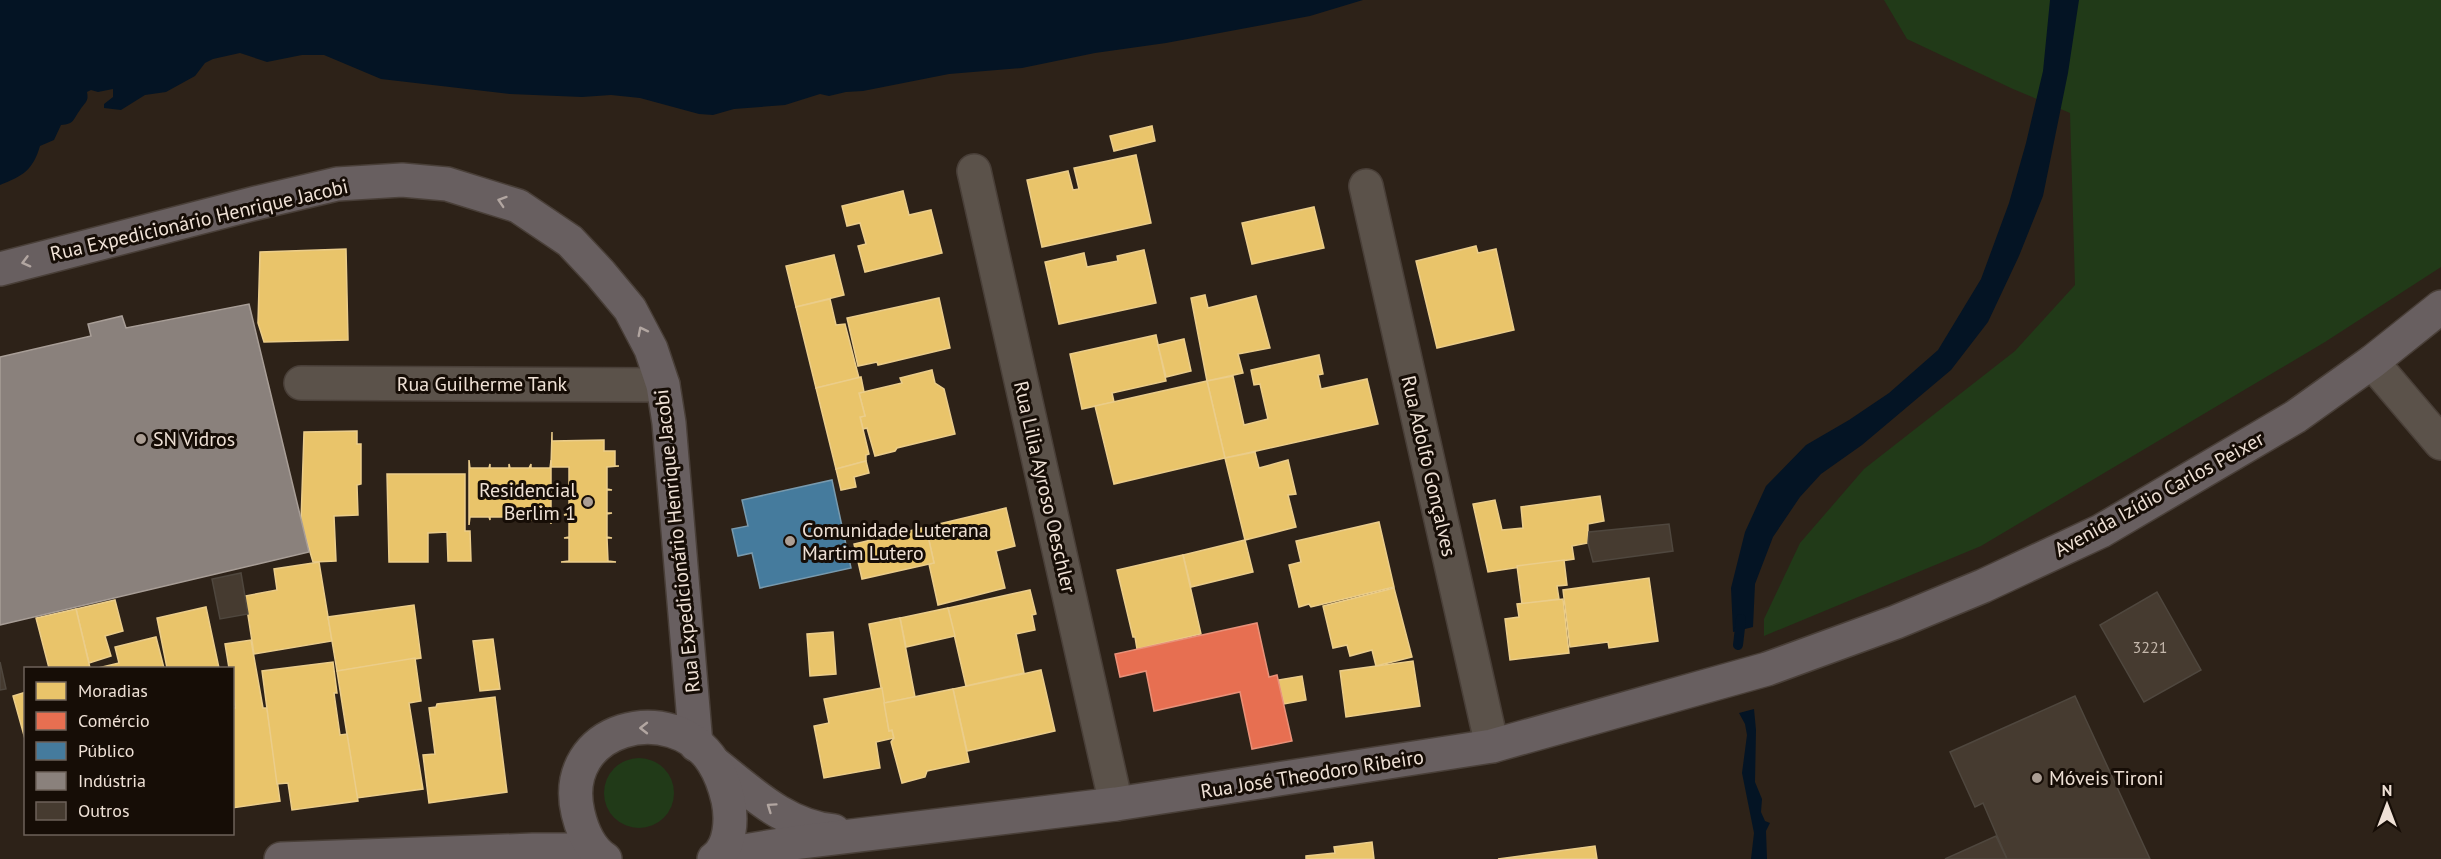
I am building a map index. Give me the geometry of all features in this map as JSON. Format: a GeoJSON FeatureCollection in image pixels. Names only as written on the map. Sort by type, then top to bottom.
{"type":"FeatureCollection","features":[{"type":"Feature","properties":{"kind":"main road","name":"Rua Expedicionário Henrique Jacobi"},"geometry":{"type":"LineString","coordinates":[[0,269],[245,205],[337,184],[402,180],[447,184],[518,206],[570,241],[630,309],[651,349],[663,385],[704,753],[725,787],[730,807],[730,824],[717,857]]}},
{"type":"Feature","properties":{"kind":"main road","name":"Avenida Izídio Carlos Peixer"},"geometry":{"type":"LineString","coordinates":[[1751,674],[1896,622],[1983,586],[2102,531],[2295,417],[2373,362],[2441,307]]}},
{"type":"Feature","properties":{"kind":"main road","name":"Rua José Theodoro Ribeiro"},"geometry":{"type":"LineString","coordinates":[[717,857],[865,835],[1116,804],[1492,746],[1751,674]]}},
{"type":"Feature","properties":{"kind":"main road","name":"Rua José Theodoro Ribeiro"},"geometry":{"type":"LineString","coordinates":[[602,857],[581,826],[576,805],[575,790],[583,762],[592,748],[606,737],[623,730],[643,727],[675,732],[771,809],[791,820],[816,829],[865,835]]}},
{"type":"Feature","properties":{"kind":"main road"},"geometry":{"type":"LineString","coordinates":[[281,859],[533,850],[569,850],[602,857]]}},
{"type":"Feature","properties":{"kind":"street","name":"Rua Lilia Ayroso Oeschler"},"geometry":{"type":"LineString","coordinates":[[974,171],[1116,804]]}},
{"type":"Feature","properties":{"kind":"street","name":"Rua Adolfo Gonçalves"},"geometry":{"type":"LineString","coordinates":[[1366,186],[1492,746]]}},
{"type":"Feature","properties":{"kind":"street"},"geometry":{"type":"LineString","coordinates":[[2373,362],[2441,443]]}},
{"type":"Feature","properties":{"kind":"street","name":"Rua Guilherme Tank"},"geometry":{"type":"LineString","coordinates":[[301,383],[663,385]]}},
{"type":"Feature","properties":{"kind":"green space"},"geometry":{"type":"Polygon","coordinates":[[[1884,0],[2441,0],[2441,267],[2325,342],[1981,546],[1764,636],[1764,619],[1800,543],[1864,469],[2015,351],[2075,285],[2070,113],[1907,39],[1884,0]]]}},
{"type":"Feature","properties":{"kind":"green space"},"geometry":{"type":"Polygon","coordinates":[[[632,758],[646,758],[659,764],[668,773],[674,786],[672,806],[664,818],[646,828],[632,828],[619,822],[610,813],[604,800],[604,786],[610,773],[619,764],[632,758]]]}},
{"type":"Feature","properties":{"kind":"water"},"geometry":{"type":"Polygon","coordinates":[[[0,0],[1363,0],[1310,16],[1166,43],[1095,53],[1022,68],[949,74],[863,91],[829,96],[820,94],[785,105],[734,109],[713,115],[699,114],[640,98],[611,95],[582,97],[510,94],[381,79],[324,55],[302,55],[267,62],[240,53],[213,59],[205,63],[195,76],[166,92],[145,95],[121,110],[104,108],[104,104],[113,97],[113,89],[87,92],[86,102],[73,120],[69,124],[61,125],[54,140],[40,146],[30,167],[21,175],[0,185],[0,0]]]}},
{"type":"Feature","properties":{"kind":"water"},"geometry":{"type":"Polygon","coordinates":[[[2050,0],[2079,0],[2068,73],[2043,196],[2019,256],[1988,322],[1951,370],[1862,445],[1821,474],[1800,497],[1773,537],[1755,584],[1753,627],[1733,632],[1731,588],[1745,532],[1766,486],[1806,445],[1889,393],[1938,350],[1981,279],[2009,203],[2026,143],[2043,71],[2050,0]]]}},
{"type":"Feature","properties":{"kind":"water"},"geometry":{"type":"Polygon","coordinates":[[[1754,709],[1755,782],[1762,799],[1761,812],[1765,821],[1770,823],[1766,831],[1767,859],[1751,859],[1754,833],[1742,773],[1747,735],[1745,724],[1739,713],[1754,709]]]}},
{"type":"Feature","properties":{"kind":"building: Moradias"},"geometry":{"type":"Polygon","coordinates":[[[1152,126],[1155,141],[1114,151],[1110,136],[1152,126]]]}},
{"type":"Feature","properties":{"kind":"building: Moradias"},"geometry":{"type":"Polygon","coordinates":[[[1136,155],[1151,223],[1042,247],[1027,180],[1068,171],[1073,190],[1079,189],[1074,168],[1136,155]]]}},
{"type":"Feature","properties":{"kind":"building: Moradias"},"geometry":{"type":"Polygon","coordinates":[[[903,191],[909,215],[931,210],[942,253],[865,272],[858,246],[866,244],[860,223],[847,226],[842,206],[903,191]]]}},
{"type":"Feature","properties":{"kind":"building: Moradias"},"geometry":{"type":"Polygon","coordinates":[[[1314,207],[1324,248],[1252,264],[1242,223],[1314,207]]]}},
{"type":"Feature","properties":{"kind":"building: Moradias"},"geometry":{"type":"Polygon","coordinates":[[[1476,246],[1478,253],[1496,249],[1514,330],[1437,348],[1416,261],[1476,246]]]}},
{"type":"Feature","properties":{"kind":"building: Moradias"},"geometry":{"type":"Polygon","coordinates":[[[346,249],[348,340],[264,342],[258,323],[260,252],[346,249]]]}},
{"type":"Feature","properties":{"kind":"building: Moradias"},"geometry":{"type":"Polygon","coordinates":[[[1144,250],[1156,303],[1059,324],[1045,262],[1084,253],[1087,267],[1118,261],[1117,256],[1144,250]]]}},
{"type":"Feature","properties":{"kind":"building: Moradias"},"geometry":{"type":"Polygon","coordinates":[[[834,255],[844,295],[796,307],[786,266],[834,255]]]}},
{"type":"Feature","properties":{"kind":"building: Moradias"},"geometry":{"type":"Polygon","coordinates":[[[1205,295],[1208,308],[1256,296],[1270,348],[1238,354],[1243,373],[1207,381],[1191,298],[1205,295]]]}},
{"type":"Feature","properties":{"kind":"building: Moradias"},"geometry":{"type":"Polygon","coordinates":[[[939,298],[950,348],[878,365],[877,362],[858,366],[847,318],[939,298]]]}},
{"type":"Feature","properties":{"kind":"building: Moradias"},"geometry":{"type":"Polygon","coordinates":[[[830,299],[836,325],[845,324],[859,378],[816,388],[796,307],[830,299]]]}},
{"type":"Feature","properties":{"kind":"building: Moradias"},"geometry":{"type":"Polygon","coordinates":[[[1156,335],[1166,381],[1112,393],[1114,402],[1082,409],[1070,354],[1156,335]]]}},
{"type":"Feature","properties":{"kind":"building: Moradias"},"geometry":{"type":"Polygon","coordinates":[[[1184,339],[1191,371],[1166,377],[1158,345],[1184,339]]]}},
{"type":"Feature","properties":{"kind":"building: Moradias"},"geometry":{"type":"Polygon","coordinates":[[[1319,355],[1323,374],[1318,375],[1321,389],[1367,379],[1378,424],[1225,458],[1207,381],[1233,376],[1244,425],[1268,419],[1260,384],[1254,385],[1251,370],[1319,355]]]}},
{"type":"Feature","properties":{"kind":"building: Moradias"},"geometry":{"type":"Polygon","coordinates":[[[932,370],[935,383],[944,389],[955,434],[897,448],[895,451],[875,456],[867,428],[863,429],[860,417],[865,416],[859,393],[902,383],[900,378],[932,370]]]}},
{"type":"Feature","properties":{"kind":"building: Moradias"},"geometry":{"type":"Polygon","coordinates":[[[861,377],[864,392],[859,393],[865,416],[860,417],[869,454],[866,455],[866,461],[836,469],[816,388],[861,377]]]}},
{"type":"Feature","properties":{"kind":"building: Moradias"},"geometry":{"type":"Polygon","coordinates":[[[1207,381],[1225,458],[1114,484],[1095,406],[1207,381]]]}},
{"type":"Feature","properties":{"kind":"building: Moradias"},"geometry":{"type":"Polygon","coordinates":[[[357,431],[357,444],[361,444],[361,484],[357,485],[358,515],[334,516],[336,561],[313,562],[301,522],[304,432],[357,431]]]}},
{"type":"Feature","properties":{"kind":"building: Moradias","name":"Residencial Berlim 1"},"geometry":{"type":"Polygon","coordinates":[[[552,432],[552,441],[604,440],[604,451],[615,451],[615,466],[619,466],[607,467],[607,489],[612,490],[607,490],[607,513],[612,513],[607,514],[607,537],[612,538],[607,538],[608,561],[616,562],[561,562],[569,561],[569,538],[564,538],[569,537],[569,515],[564,515],[569,513],[569,490],[564,490],[569,489],[569,467],[551,467],[552,432]]]}},
{"type":"Feature","properties":{"kind":"building: Moradias"},"geometry":{"type":"Polygon","coordinates":[[[1255,452],[1259,468],[1288,460],[1296,494],[1288,495],[1296,527],[1245,540],[1225,458],[1255,452]]]}},
{"type":"Feature","properties":{"kind":"building: Moradias"},"geometry":{"type":"Polygon","coordinates":[[[469,460],[470,468],[489,468],[490,464],[490,468],[509,468],[509,464],[510,468],[529,468],[531,464],[531,468],[550,468],[551,460],[551,524],[550,517],[531,517],[531,521],[529,517],[510,517],[510,521],[509,517],[490,517],[490,520],[489,517],[470,517],[469,525],[469,460]]]}},
{"type":"Feature","properties":{"kind":"building: Moradias"},"geometry":{"type":"Polygon","coordinates":[[[866,461],[869,473],[854,477],[856,487],[841,490],[836,469],[866,461]]]}},
{"type":"Feature","properties":{"kind":"building: Moradias"},"geometry":{"type":"Polygon","coordinates":[[[387,474],[465,474],[465,531],[470,531],[471,561],[448,561],[447,532],[428,533],[428,562],[389,562],[387,474]]]}},
{"type":"Feature","properties":{"kind":"building: Moradias"},"geometry":{"type":"Polygon","coordinates":[[[1600,496],[1604,521],[1588,524],[1588,543],[1572,546],[1574,559],[1488,572],[1473,504],[1495,500],[1502,530],[1523,528],[1521,507],[1600,496]]]}},
{"type":"Feature","properties":{"kind":"building: Moradias"},"geometry":{"type":"Polygon","coordinates":[[[1006,508],[1015,546],[996,551],[1005,588],[938,605],[929,564],[934,563],[926,527],[1006,508]]]}},
{"type":"Feature","properties":{"kind":"building: Moradias"},"geometry":{"type":"Polygon","coordinates":[[[1379,522],[1394,587],[1311,607],[1309,604],[1299,607],[1289,565],[1301,562],[1296,541],[1379,522]]]}},
{"type":"Feature","properties":{"kind":"building: Moradias"},"geometry":{"type":"Polygon","coordinates":[[[926,527],[934,563],[862,579],[854,544],[926,527]]]}},
{"type":"Feature","properties":{"kind":"building: Moradias"},"geometry":{"type":"Polygon","coordinates":[[[1245,540],[1253,572],[1191,587],[1183,555],[1245,540]]]}},
{"type":"Feature","properties":{"kind":"building: Moradias"},"geometry":{"type":"Polygon","coordinates":[[[1183,555],[1201,634],[1137,649],[1117,570],[1183,555]]]}},
{"type":"Feature","properties":{"kind":"building: Moradias"},"geometry":{"type":"Polygon","coordinates":[[[1564,560],[1567,585],[1557,586],[1559,599],[1522,604],[1517,566],[1564,560]]]}},
{"type":"Feature","properties":{"kind":"building: Moradias"},"geometry":{"type":"Polygon","coordinates":[[[319,562],[332,641],[254,654],[245,596],[277,590],[274,569],[319,562]]]}},
{"type":"Feature","properties":{"kind":"building: Moradias"},"geometry":{"type":"Polygon","coordinates":[[[1649,578],[1658,641],[1609,648],[1608,642],[1570,647],[1563,590],[1649,578]]]}},
{"type":"Feature","properties":{"kind":"building: Moradias"},"geometry":{"type":"Polygon","coordinates":[[[1394,588],[1412,657],[1376,666],[1372,650],[1350,656],[1347,645],[1333,648],[1323,606],[1394,588]]]}},
{"type":"Feature","properties":{"kind":"building: Moradias"},"geometry":{"type":"Polygon","coordinates":[[[1030,590],[1036,614],[1032,615],[1035,630],[1016,634],[1024,673],[966,686],[948,608],[1030,590]]]}},
{"type":"Feature","properties":{"kind":"building: Moradias"},"geometry":{"type":"Polygon","coordinates":[[[1563,599],[1569,653],[1510,660],[1505,619],[1519,617],[1517,604],[1563,599]]]}},
{"type":"Feature","properties":{"kind":"building: Moradias"},"geometry":{"type":"Polygon","coordinates":[[[115,600],[123,631],[105,636],[111,656],[89,663],[76,609],[115,600]]]}},
{"type":"Feature","properties":{"kind":"building: Moradias"},"geometry":{"type":"Polygon","coordinates":[[[414,605],[421,658],[337,671],[328,617],[414,605]]]}},
{"type":"Feature","properties":{"kind":"building: Moradias"},"geometry":{"type":"Polygon","coordinates":[[[206,607],[219,667],[167,667],[157,618],[206,607]]]}},
{"type":"Feature","properties":{"kind":"building: Moradias"},"geometry":{"type":"Polygon","coordinates":[[[948,608],[955,636],[906,647],[900,618],[948,608]]]}},
{"type":"Feature","properties":{"kind":"building: Moradias"},"geometry":{"type":"Polygon","coordinates":[[[76,609],[90,667],[49,667],[36,618],[76,609]]]}},
{"type":"Feature","properties":{"kind":"building: Moradias"},"geometry":{"type":"Polygon","coordinates":[[[900,618],[915,697],[884,703],[869,624],[900,618]]]}},
{"type":"Feature","properties":{"kind":"building: Moradias"},"geometry":{"type":"Polygon","coordinates":[[[833,632],[836,674],[810,676],[807,634],[833,632]]]}},
{"type":"Feature","properties":{"kind":"building: Moradias"},"geometry":{"type":"Polygon","coordinates":[[[156,637],[164,667],[102,667],[119,663],[115,647],[156,637]]]}},
{"type":"Feature","properties":{"kind":"building: Moradias"},"geometry":{"type":"Polygon","coordinates":[[[493,639],[500,689],[480,691],[473,641],[493,639]]]}},
{"type":"Feature","properties":{"kind":"building: Moradias"},"geometry":{"type":"Polygon","coordinates":[[[251,640],[263,708],[267,708],[280,801],[234,808],[234,667],[229,667],[225,644],[251,640]]]}},
{"type":"Feature","properties":{"kind":"building: Moradias"},"geometry":{"type":"Polygon","coordinates":[[[415,658],[421,701],[409,703],[423,789],[357,798],[337,671],[415,658]]]}},
{"type":"Feature","properties":{"kind":"building: Moradias"},"geometry":{"type":"Polygon","coordinates":[[[1413,661],[1420,706],[1346,717],[1340,671],[1413,661]]]}},
{"type":"Feature","properties":{"kind":"building: Moradias"},"geometry":{"type":"Polygon","coordinates":[[[333,662],[337,693],[334,693],[340,735],[347,734],[358,801],[292,810],[288,783],[277,784],[262,671],[333,662]]]}},
{"type":"Feature","properties":{"kind":"building: Moradias"},"geometry":{"type":"Polygon","coordinates":[[[1041,670],[1055,731],[967,751],[953,689],[1041,670]]]}},
{"type":"Feature","properties":{"kind":"building: Moradias"},"geometry":{"type":"Polygon","coordinates":[[[1302,676],[1306,700],[1284,704],[1278,680],[1302,676]]]}},
{"type":"Feature","properties":{"kind":"building: Moradias"},"geometry":{"type":"Polygon","coordinates":[[[882,688],[889,731],[892,730],[894,738],[876,742],[880,768],[824,778],[814,726],[829,723],[824,699],[882,688]]]}},
{"type":"Feature","properties":{"kind":"building: Moradias"},"geometry":{"type":"Polygon","coordinates":[[[953,689],[969,762],[927,771],[925,777],[902,783],[891,742],[894,738],[892,730],[889,731],[884,703],[953,689]]]}},
{"type":"Feature","properties":{"kind":"building: Moradias"},"geometry":{"type":"Polygon","coordinates":[[[24,693],[24,735],[13,696],[24,693]]]}},
{"type":"Feature","properties":{"kind":"building: Moradias"},"geometry":{"type":"Polygon","coordinates":[[[495,697],[507,792],[429,803],[423,755],[435,754],[429,708],[436,707],[437,704],[495,697]]]}},
{"type":"Feature","properties":{"kind":"building: Moradias"},"geometry":{"type":"Polygon","coordinates":[[[1372,842],[1374,859],[1306,859],[1306,856],[1335,853],[1334,847],[1372,842]]]}},
{"type":"Feature","properties":{"kind":"building: Moradias"},"geometry":{"type":"Polygon","coordinates":[[[1595,846],[1597,859],[1498,859],[1595,846]]]}},
{"type":"Feature","properties":{"kind":"building: Comércio"},"geometry":{"type":"Polygon","coordinates":[[[1257,623],[1269,677],[1277,675],[1292,741],[1252,749],[1240,692],[1154,711],[1146,671],[1120,677],[1115,654],[1257,623]]]}},
{"type":"Feature","properties":{"kind":"building: Público","name":"Comunidade Luterana Martim Lutero"},"geometry":{"type":"Polygon","coordinates":[[[832,480],[851,568],[760,588],[752,553],[738,556],[732,529],[748,526],[742,500],[832,480]]]}},
{"type":"Feature","properties":{"kind":"building: Indústria","name":"SN Vidros"},"geometry":{"type":"Polygon","coordinates":[[[249,304],[309,552],[0,625],[0,357],[91,336],[88,324],[122,316],[126,328],[249,304]]]}},
{"type":"Feature","properties":{"kind":"building: Outros"},"geometry":{"type":"Polygon","coordinates":[[[1669,524],[1673,551],[1593,562],[1588,543],[1589,532],[1669,524]]]}},
{"type":"Feature","properties":{"kind":"building: Outros"},"geometry":{"type":"Polygon","coordinates":[[[241,573],[248,614],[220,619],[212,579],[241,573]]]}},
{"type":"Feature","properties":{"kind":"building: Outros"},"geometry":{"type":"Polygon","coordinates":[[[2157,592],[2201,670],[2144,702],[2100,625],[2157,592]]]}},
{"type":"Feature","properties":{"kind":"building: Outros"},"geometry":{"type":"Polygon","coordinates":[[[0,662],[6,689],[0,690],[0,662]]]}},
{"type":"Feature","properties":{"kind":"building: Outros","name":"Móveis Tironi"},"geometry":{"type":"Polygon","coordinates":[[[2075,696],[2150,859],[2007,859],[1983,803],[1975,807],[1950,752],[2075,696]]]}},
{"type":"Feature","properties":{"kind":"building: Outros"},"geometry":{"type":"Polygon","coordinates":[[[1996,836],[2007,859],[1945,859],[1996,836]]]}},
{"type":"Feature","properties":{"kind":"waterway"},"geometry":{"type":"LineString","coordinates":[[1738,645],[1741,619]]}},
{"type":"Feature","properties":{"kind":"place","name":"SN Vidros"},"geometry":{"type":"Point","coordinates":[141,439]}},
{"type":"Feature","properties":{"kind":"place","name":"Residencial Berlim 1"},"geometry":{"type":"Point","coordinates":[588,502]}},
{"type":"Feature","properties":{"kind":"place","name":"Comunidade Luterana Martim Lutero"},"geometry":{"type":"Point","coordinates":[790,541]}},
{"type":"Feature","properties":{"kind":"place","name":"Móveis Tironi"},"geometry":{"type":"Point","coordinates":[2037,778]}}]}
